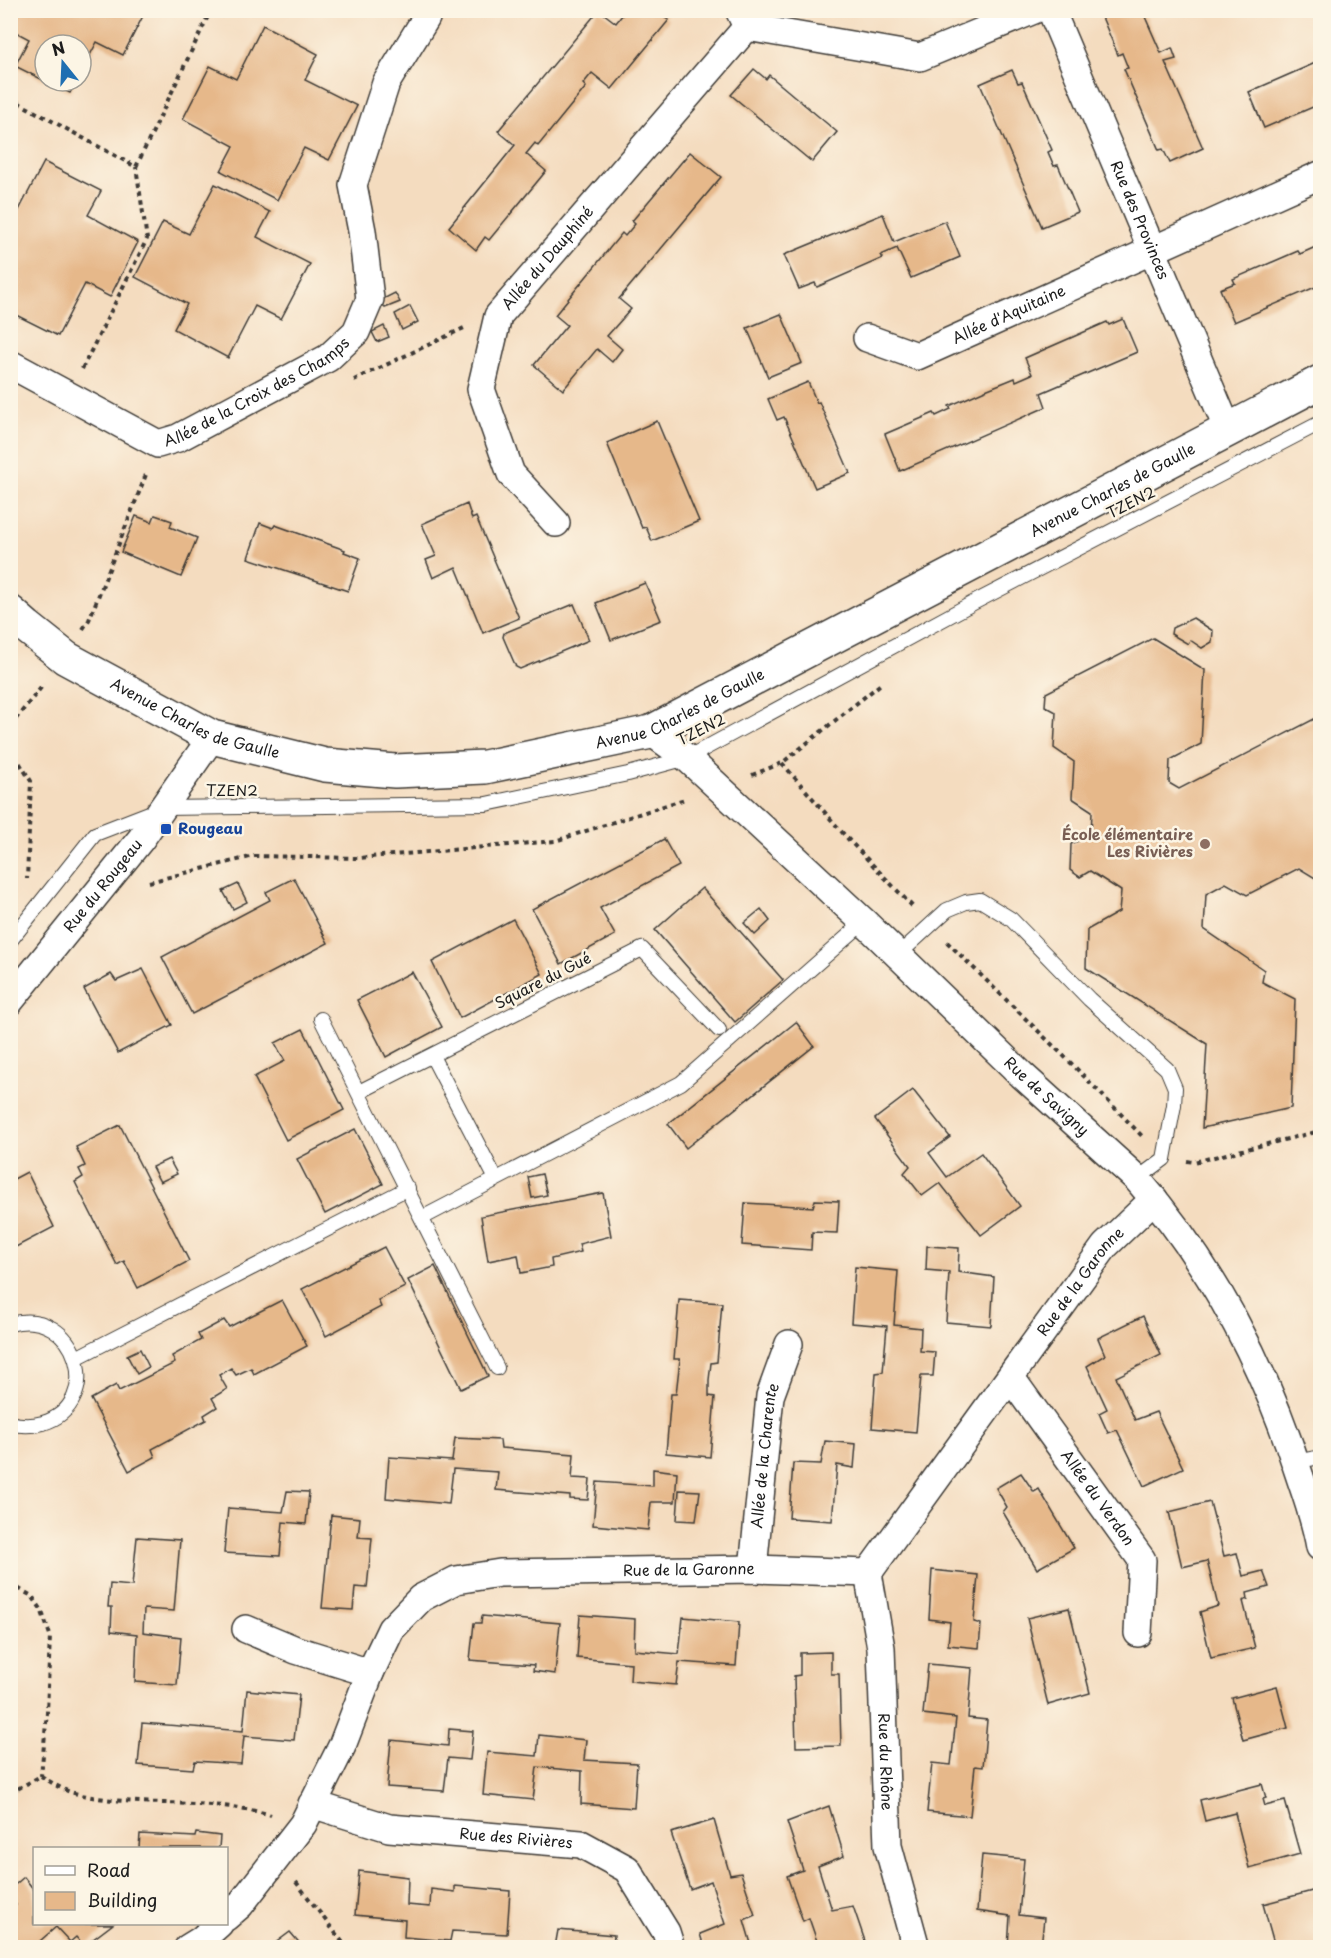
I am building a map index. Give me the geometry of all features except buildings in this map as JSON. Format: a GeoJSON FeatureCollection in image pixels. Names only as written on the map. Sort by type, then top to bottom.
{"type":"FeatureCollection","features":[{"type":"Feature","properties":{"kind":"street","name":"Allée de la Croix des Champs"},"geometry":{"type":"LineString","coordinates":[[10,364],[158,444],[178,438],[328,358],[356,332],[370,299],[362,231],[353,185],[386,83],[426,18],[424,10]]}},
{"type":"Feature","properties":{"kind":"street"},"geometry":{"type":"LineString","coordinates":[[743,19],[920,57],[1034,10]]}},
{"type":"Feature","properties":{"kind":"street","name":"Rue des Provinces"},"geometry":{"type":"LineString","coordinates":[[1051,10],[1228,430]]}},
{"type":"Feature","properties":{"kind":"street","name":"Allée du Dauphiné"},"geometry":{"type":"LineString","coordinates":[[556,523],[512,474],[481,389],[498,316],[743,19]]}},
{"type":"Feature","properties":{"kind":"street","name":"Allée d'Aquitaine"},"geometry":{"type":"LineString","coordinates":[[867,338],[917,356],[1320,175]]}},
{"type":"Feature","properties":{"kind":"street","name":"Avenue Charles de Gaulle"},"geometry":{"type":"LineString","coordinates":[[10,612],[66,658],[212,737],[325,765],[395,771],[486,767],[651,732],[1320,382]]}},
{"type":"Feature","properties":{"kind":"street","name":"Rue de Savigny"},"geometry":{"type":"LineString","coordinates":[[651,732],[687,758],[1146,1189],[1200,1263],[1232,1314],[1269,1389],[1308,1459],[1320,1547]]}},
{"type":"Feature","properties":{"kind":"street","name":"Rue du Rougeau"},"geometry":{"type":"LineString","coordinates":[[10,1001],[141,839],[212,737]]}},
{"type":"Feature","properties":{"kind":"street","name":"Rue de la Garonne"},"geometry":{"type":"LineString","coordinates":[[228,1915],[240,1905],[278,1859],[308,1814],[342,1746],[370,1673],[391,1629],[421,1598],[456,1580],[500,1573],[753,1569],[868,1574],[1146,1189]]}},
{"type":"Feature","properties":{"kind":"street","name":"Allée de la Charente"},"geometry":{"type":"LineString","coordinates":[[753,1569],[770,1396],[789,1344]]}},
{"type":"Feature","properties":{"kind":"street","name":"Allée du Verdon"},"geometry":{"type":"LineString","coordinates":[[1011,1378],[1142,1560],[1138,1633]]}},
{"type":"Feature","properties":{"kind":"street","name":"Rue du Rhône"},"geometry":{"type":"LineString","coordinates":[[868,1574],[881,1648],[888,1846],[916,1947]]}},
{"type":"Feature","properties":{"kind":"street"},"geometry":{"type":"LineString","coordinates":[[246,1629],[296,1650],[370,1673]]}},
{"type":"Feature","properties":{"kind":"street","name":"Rue des Rivières"},"geometry":{"type":"LineString","coordinates":[[308,1814],[389,1828],[581,1845],[627,1869],[666,1932],[671,1947]]}},
{"type":"Feature","properties":{"kind":"street"},"geometry":{"type":"LineString","coordinates":[[188,1947],[201,1940],[217,1925]]}},
{"type":"Feature","properties":{"kind":"lane","name":"TZEN2"},"geometry":{"type":"LineString","coordinates":[[10,941],[95,834],[162,808],[486,804],[628,774],[687,758],[973,603],[1320,423]]}},
{"type":"Feature","properties":{"kind":"lane"},"geometry":{"type":"LineString","coordinates":[[898,956],[947,910],[966,902],[980,900],[1011,919],[1089,999],[1167,1069],[1175,1088],[1174,1105],[1164,1159],[1146,1189]]}},
{"type":"Feature","properties":{"kind":"lane"},"geometry":{"type":"LineString","coordinates":[[422,1218],[681,1083],[864,922]]}},
{"type":"Feature","properties":{"kind":"lane","name":"Square du Gué"},"geometry":{"type":"LineString","coordinates":[[358,1092],[642,949],[719,1030]]}},
{"type":"Feature","properties":{"kind":"lane"},"geometry":{"type":"LineString","coordinates":[[321,1019],[497,1368]]}},
{"type":"Feature","properties":{"kind":"lane"},"geometry":{"type":"LineString","coordinates":[[432,1056],[496,1179]]}},
{"type":"Feature","properties":{"kind":"lane"},"geometry":{"type":"LineString","coordinates":[[76,1358],[408,1188]]}},
{"type":"Feature","properties":{"kind":"lane"},"geometry":{"type":"LineString","coordinates":[[10,1324],[36,1322],[51,1327],[64,1337],[74,1351],[78,1366],[78,1383],[73,1398],[63,1411],[49,1421],[34,1425],[10,1423]]}},
{"type":"Feature","properties":{"kind":"path"},"geometry":{"type":"LineString","coordinates":[[68,396],[147,239],[136,167],[211,10]]}},
{"type":"Feature","properties":{"kind":"path"},"geometry":{"type":"LineString","coordinates":[[10,98],[136,167]]}},
{"type":"Feature","properties":{"kind":"path"},"geometry":{"type":"LineString","coordinates":[[10,726],[66,658],[89,620],[158,444]]}},
{"type":"Feature","properties":{"kind":"path"},"geometry":{"type":"LineString","coordinates":[[782,763],[848,839],[1164,1159],[1194,1162],[1320,1131]]}},
{"type":"Feature","properties":{"kind":"path"},"geometry":{"type":"LineString","coordinates":[[10,1584],[32,1596],[41,1609],[50,1635],[47,1713],[41,1776]]}},
{"type":"Feature","properties":{"kind":"path"},"geometry":{"type":"LineString","coordinates":[[10,1793],[41,1776]]}},
{"type":"Feature","properties":{"kind":"path"},"geometry":{"type":"LineString","coordinates":[[41,1776],[72,1792],[106,1799],[308,1814]]}},
{"type":"Feature","properties":{"kind":"path"},"geometry":{"type":"LineString","coordinates":[[278,1859],[347,1947]]}},
{"type":"Feature","properties":{"kind":"place","name":"Rougeau"},"geometry":{"type":"Point","coordinates":[166,829]}},
{"type":"Feature","properties":{"kind":"place","name":"École élémentaire Les Rivières"},"geometry":{"type":"Point","coordinates":[1205,844]}}]}
